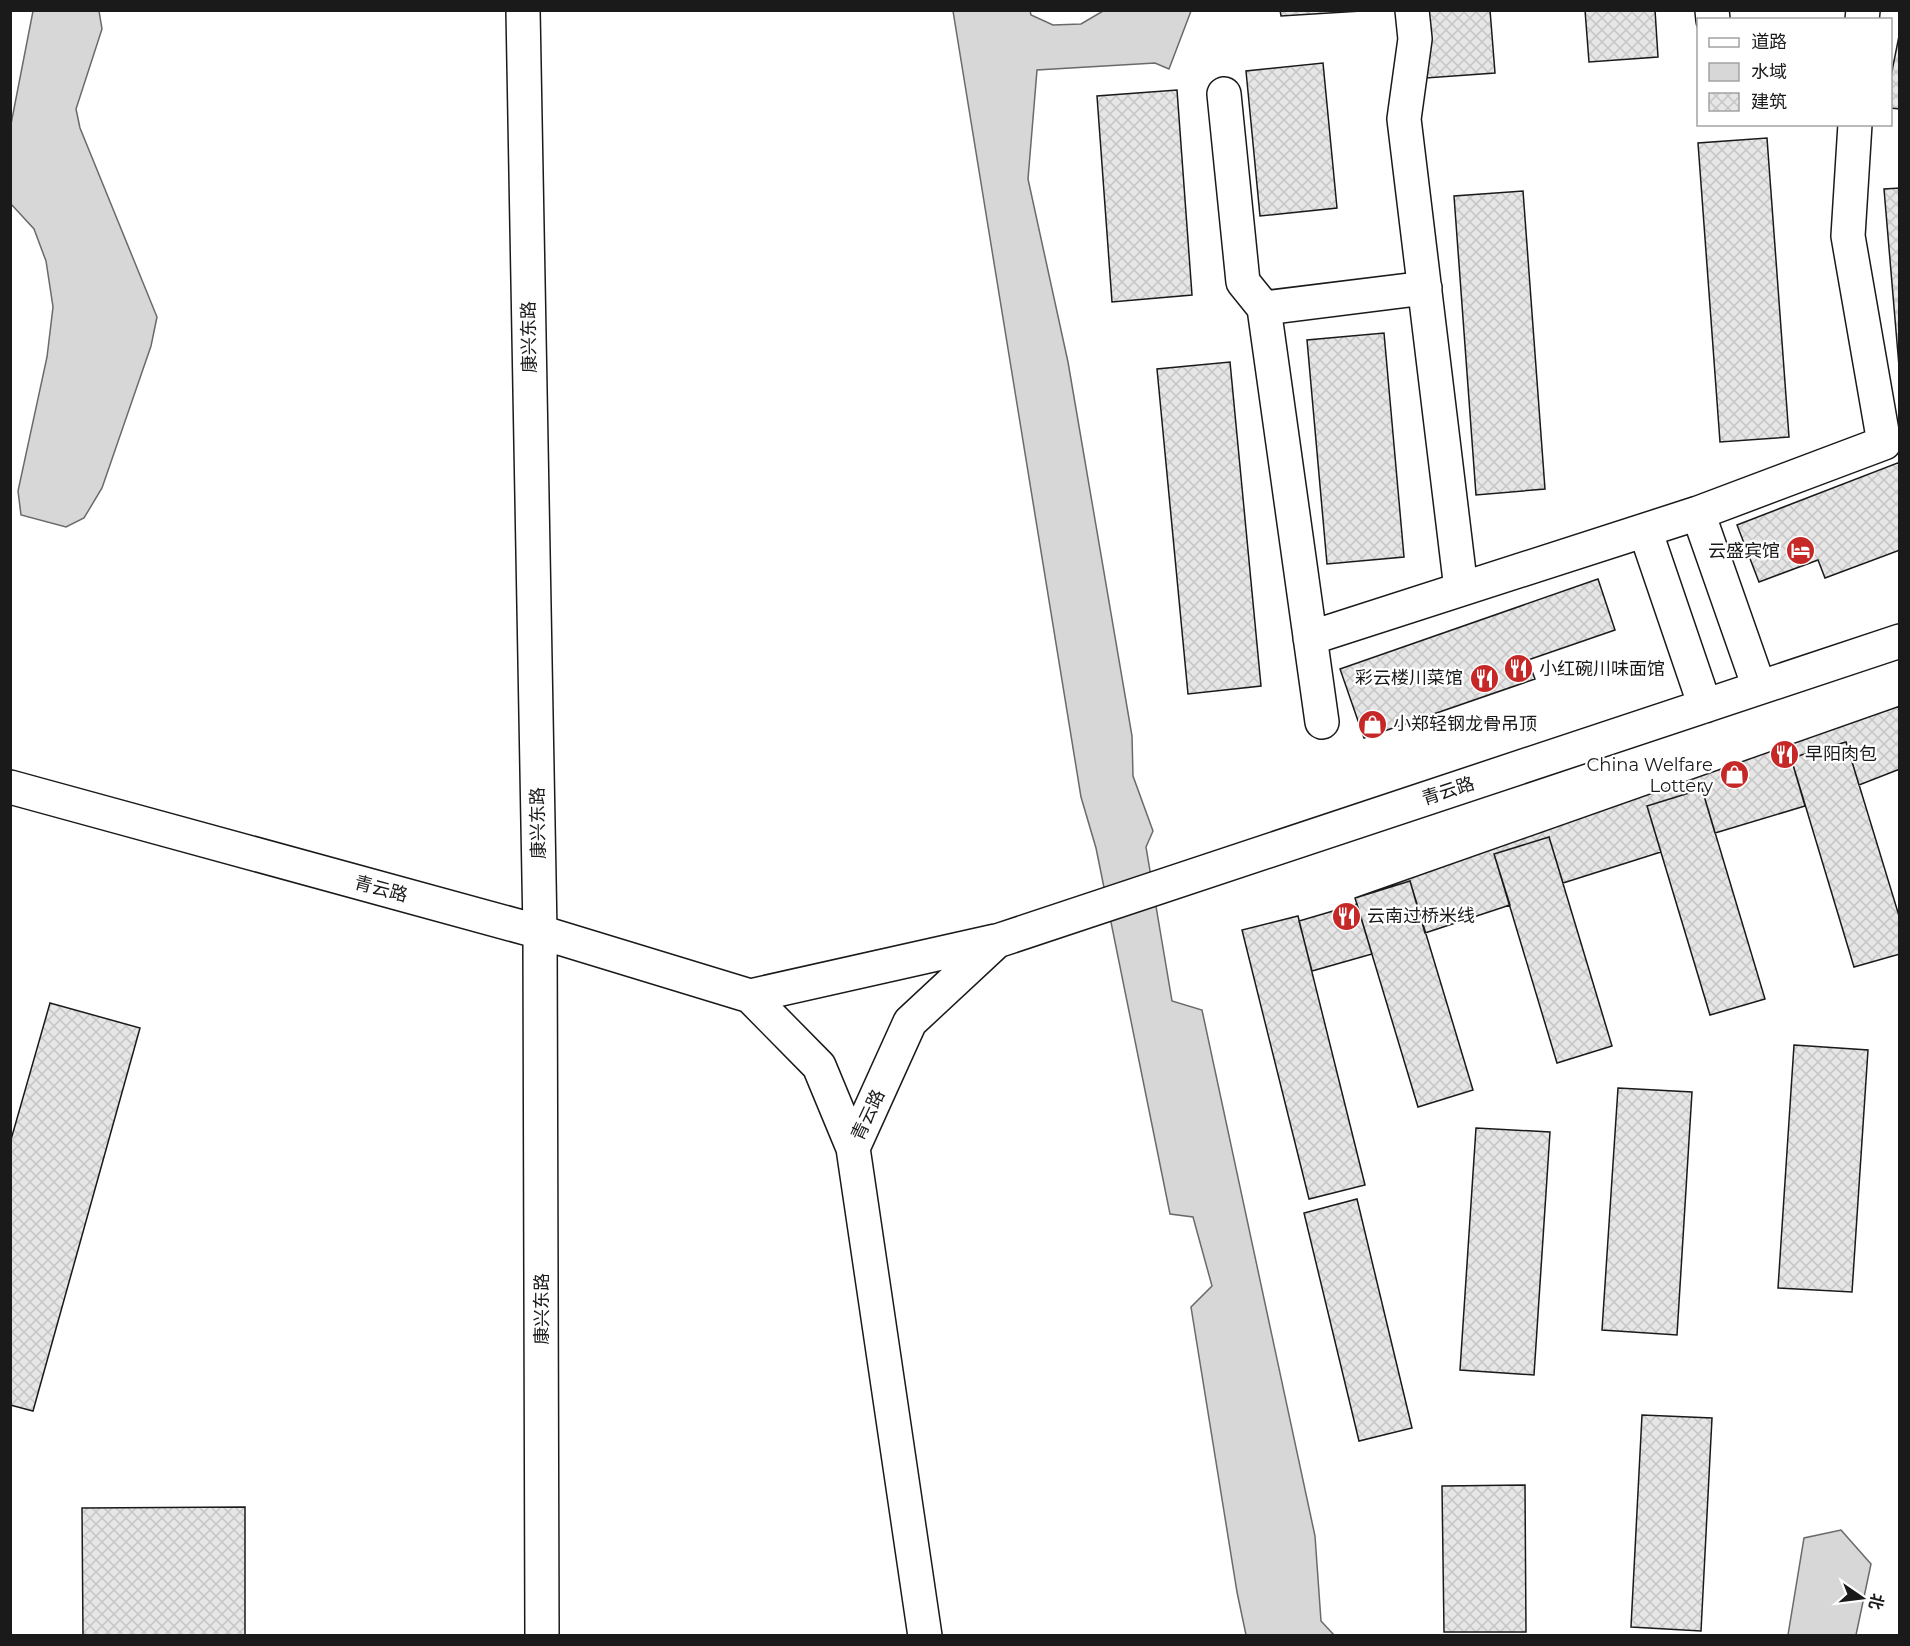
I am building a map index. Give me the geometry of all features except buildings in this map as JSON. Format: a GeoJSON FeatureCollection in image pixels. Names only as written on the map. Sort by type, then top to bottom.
{"type":"FeatureCollection","features":[{"type":"Feature","properties":{"kind":"street","name":"康兴东路"},"geometry":{"type":"LineString","coordinates":[[523,10],[540,932],[542,1635]]}},
{"type":"Feature","properties":{"kind":"street"},"geometry":{"type":"LineString","coordinates":[[1412,10],[1415,39],[1404,119],[1461,589]]}},
{"type":"Feature","properties":{"kind":"street"},"geometry":{"type":"LineString","coordinates":[[1224,94],[1243,282],[1264,308],[1322,722]]}},
{"type":"Feature","properties":{"kind":"street"},"geometry":{"type":"LineString","coordinates":[[1310,638],[1698,513],[1884,443],[1848,236],[1855,126]]}},
{"type":"Feature","properties":{"kind":"street"},"geometry":{"type":"LineString","coordinates":[[1264,308],[1425,288]]}},
{"type":"Feature","properties":{"kind":"street"},"geometry":{"type":"LineString","coordinates":[[1698,513],[1760,687]]}},
{"type":"Feature","properties":{"kind":"street"},"geometry":{"type":"LineString","coordinates":[[1645,530],[1705,706]]}},
{"type":"Feature","properties":{"kind":"street","name":"青云路"},"geometry":{"type":"LineString","coordinates":[[750,996],[997,941],[1899,640]]}},
{"type":"Feature","properties":{"kind":"street","name":"青云路"},"geometry":{"type":"LineString","coordinates":[[10,787],[540,932],[750,996],[819,1066],[853,1148]]}},
{"type":"Feature","properties":{"kind":"street","name":"青云路"},"geometry":{"type":"LineString","coordinates":[[853,1148],[910,1022],[997,941]]}},
{"type":"Feature","properties":{"kind":"street"},"geometry":{"type":"LineString","coordinates":[[853,1148],[925,1635]]}},
{"type":"Feature","properties":{"kind":"water"},"geometry":{"type":"Polygon","coordinates":[[[33,11],[99,11],[102,29],[76,109],[80,128],[157,317],[151,346],[102,488],[84,518],[66,527],[21,515],[18,491],[47,357],[53,307],[46,261],[34,229],[11,204],[11,124],[33,11]]]}},
{"type":"Feature","properties":{"kind":"water"},"geometry":{"type":"Polygon","coordinates":[[[953,11],[1030,11],[1031,15],[1053,25],[1081,24],[1103,11],[1191,11],[1169,69],[1155,63],[1037,70],[1028,179],[1068,362],[1132,736],[1133,776],[1153,831],[1146,847],[1172,1001],[1202,1010],[1315,1536],[1321,1621],[1334,1635],[1246,1635],[1191,1307],[1212,1286],[1193,1217],[1170,1214],[1096,848],[1081,797],[953,11]]]}},
{"type":"Feature","properties":{"kind":"water"},"geometry":{"type":"Polygon","coordinates":[[[1841,1530],[1871,1564],[1856,1635],[1788,1635],[1804,1538],[1841,1530]]]}},
{"type":"Feature","properties":{"kind":"place","name":"云盛宾馆"},"geometry":{"type":"Point","coordinates":[1801,551]}},
{"type":"Feature","properties":{"kind":"place","name":"小红碗川味面馆"},"geometry":{"type":"Point","coordinates":[1518,669]}},
{"type":"Feature","properties":{"kind":"place","name":"彩云楼川菜馆"},"geometry":{"type":"Point","coordinates":[1484,678]}},
{"type":"Feature","properties":{"kind":"place","name":"小郑轻钢龙骨吊顶"},"geometry":{"type":"Point","coordinates":[1372,724]}},
{"type":"Feature","properties":{"kind":"place","name":"早阳肉包"},"geometry":{"type":"Point","coordinates":[1784,754]}},
{"type":"Feature","properties":{"kind":"place","name":"China Welfare Lottery"},"geometry":{"type":"Point","coordinates":[1734,775]}},
{"type":"Feature","properties":{"kind":"place","name":"云南过桥米线"},"geometry":{"type":"Point","coordinates":[1346,916]}}]}
